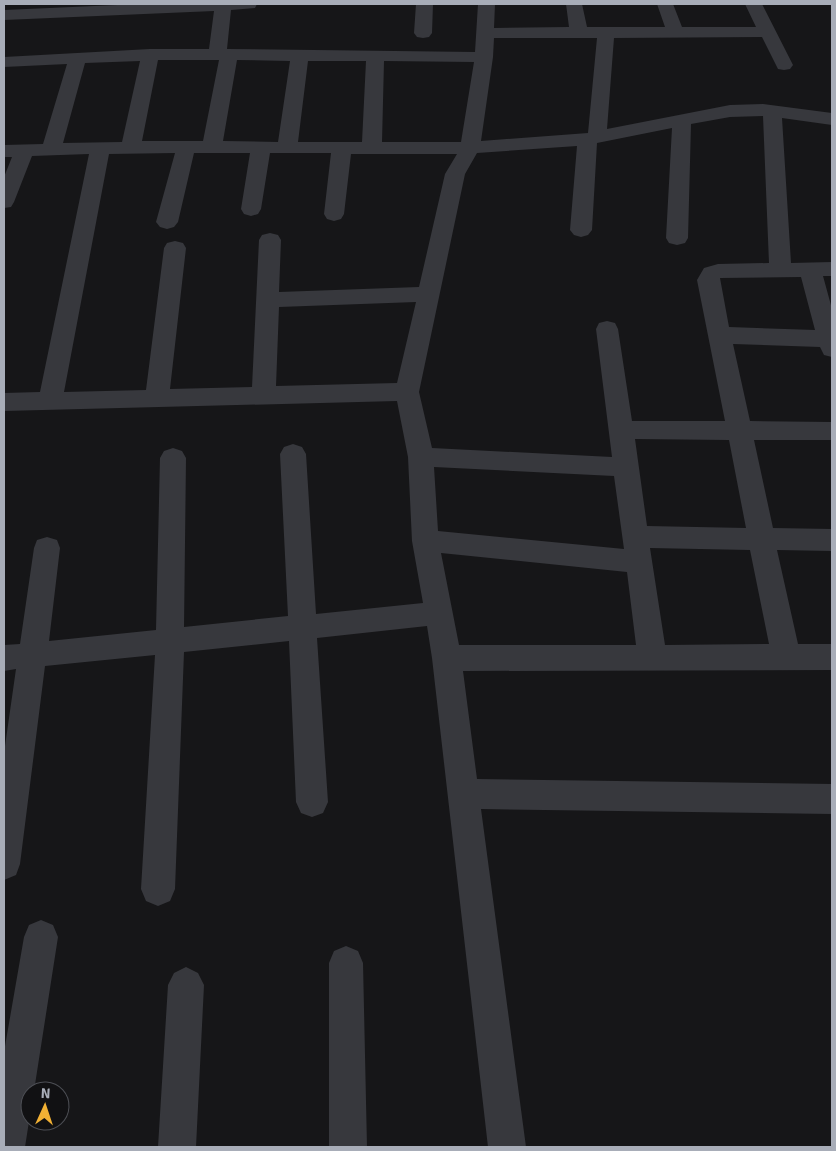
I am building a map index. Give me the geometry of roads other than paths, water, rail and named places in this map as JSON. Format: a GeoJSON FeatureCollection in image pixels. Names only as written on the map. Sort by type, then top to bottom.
{"type":"FeatureCollection","features":[{"type":"Feature","properties":{"kind":"street"},"geometry":{"type":"LineString","coordinates":[[212,147],[223,54],[223,4]]}},
{"type":"Feature","properties":{"kind":"street"},"geometry":{"type":"LineString","coordinates":[[4,15],[249,4]]}},
{"type":"Feature","properties":{"kind":"street"},"geometry":{"type":"LineString","coordinates":[[423,32],[424,4]]}},
{"type":"Feature","properties":{"kind":"street"},"geometry":{"type":"LineString","coordinates":[[486,4],[484,57],[470,148],[455,174],[427,294],[407,392],[421,457],[425,541],[447,658],[507,1147]]}},
{"type":"Feature","properties":{"kind":"street"},"geometry":{"type":"LineString","coordinates":[[574,4],[579,32]]}},
{"type":"Feature","properties":{"kind":"street"},"geometry":{"type":"LineString","coordinates":[[665,4],[675,32]]}},
{"type":"Feature","properties":{"kind":"street"},"geometry":{"type":"LineString","coordinates":[[754,4],[784,65]]}},
{"type":"Feature","properties":{"kind":"street"},"geometry":{"type":"LineString","coordinates":[[580,230],[606,32]]}},
{"type":"Feature","properties":{"kind":"street"},"geometry":{"type":"LineString","coordinates":[[485,33],[767,32]]}},
{"type":"Feature","properties":{"kind":"street"},"geometry":{"type":"LineString","coordinates":[[4,62],[150,54],[484,57]]}},
{"type":"Feature","properties":{"kind":"street"},"geometry":{"type":"LineString","coordinates":[[130,147],[150,54]]}},
{"type":"Feature","properties":{"kind":"street"},"geometry":{"type":"LineString","coordinates":[[287,148],[300,55]]}},
{"type":"Feature","properties":{"kind":"street"},"geometry":{"type":"LineString","coordinates":[[372,148],[375,56]]}},
{"type":"Feature","properties":{"kind":"street"},"geometry":{"type":"LineString","coordinates":[[51,150],[78,58]]}},
{"type":"Feature","properties":{"kind":"street"},"geometry":{"type":"LineString","coordinates":[[4,151],[130,147],[470,148],[592,138],[730,111],[772,111],[832,119]]}},
{"type":"Feature","properties":{"kind":"street"},"geometry":{"type":"LineString","coordinates":[[772,111],[780,270]]}},
{"type":"Feature","properties":{"kind":"street"},"geometry":{"type":"LineString","coordinates":[[677,238],[682,120]]}},
{"type":"Feature","properties":{"kind":"street"},"geometry":{"type":"LineString","coordinates":[[167,222],[186,147]]}},
{"type":"Feature","properties":{"kind":"street"},"geometry":{"type":"LineString","coordinates":[[50,401],[100,148]]}},
{"type":"Feature","properties":{"kind":"street"},"geometry":{"type":"LineString","coordinates":[[251,209],[262,148]]}},
{"type":"Feature","properties":{"kind":"street"},"geometry":{"type":"LineString","coordinates":[[334,214],[342,148]]}},
{"type":"Feature","properties":{"kind":"street"},"geometry":{"type":"LineString","coordinates":[[4,202],[24,151]]}},
{"type":"Feature","properties":{"kind":"street"},"geometry":{"type":"LineString","coordinates":[[264,396],[270,240]]}},
{"type":"Feature","properties":{"kind":"street"},"geometry":{"type":"LineString","coordinates":[[157,398],[175,248]]}},
{"type":"Feature","properties":{"kind":"street"},"geometry":{"type":"LineString","coordinates":[[719,335],[831,342],[821,270],[718,271],[712,273],[708,280],[719,335],[761,539],[786,658]]}},
{"type":"Feature","properties":{"kind":"street"},"geometry":{"type":"LineString","coordinates":[[268,300],[427,294]]}},
{"type":"Feature","properties":{"kind":"street"},"geometry":{"type":"LineString","coordinates":[[607,329],[652,658]]}},
{"type":"Feature","properties":{"kind":"street"},"geometry":{"type":"LineString","coordinates":[[4,402],[407,392]]}},
{"type":"Feature","properties":{"kind":"street"},"geometry":{"type":"LineString","coordinates":[[621,430],[832,431]]}},
{"type":"Feature","properties":{"kind":"street"},"geometry":{"type":"LineString","coordinates":[[293,454],[312,802]]}},
{"type":"Feature","properties":{"kind":"street"},"geometry":{"type":"LineString","coordinates":[[421,457],[626,467]]}},
{"type":"Feature","properties":{"kind":"street"},"geometry":{"type":"LineString","coordinates":[[158,889],[170,641],[173,458]]}},
{"type":"Feature","properties":{"kind":"street"},"geometry":{"type":"LineString","coordinates":[[425,541],[637,549],[761,539],[832,540]]}},
{"type":"Feature","properties":{"kind":"street"},"geometry":{"type":"LineString","coordinates":[[4,864],[47,548]]}},
{"type":"Feature","properties":{"kind":"street"},"geometry":{"type":"LineString","coordinates":[[4,658],[439,613]]}},
{"type":"Feature","properties":{"kind":"street"},"geometry":{"type":"LineString","coordinates":[[447,658],[832,657]]}},
{"type":"Feature","properties":{"kind":"street"},"geometry":{"type":"LineString","coordinates":[[464,794],[832,799]]}},
{"type":"Feature","properties":{"kind":"street"},"geometry":{"type":"LineString","coordinates":[[6,1147],[41,937]]}},
{"type":"Feature","properties":{"kind":"street"},"geometry":{"type":"LineString","coordinates":[[346,963],[348,1147]]}},
{"type":"Feature","properties":{"kind":"street"},"geometry":{"type":"LineString","coordinates":[[177,1147],[186,985]]}}]}
